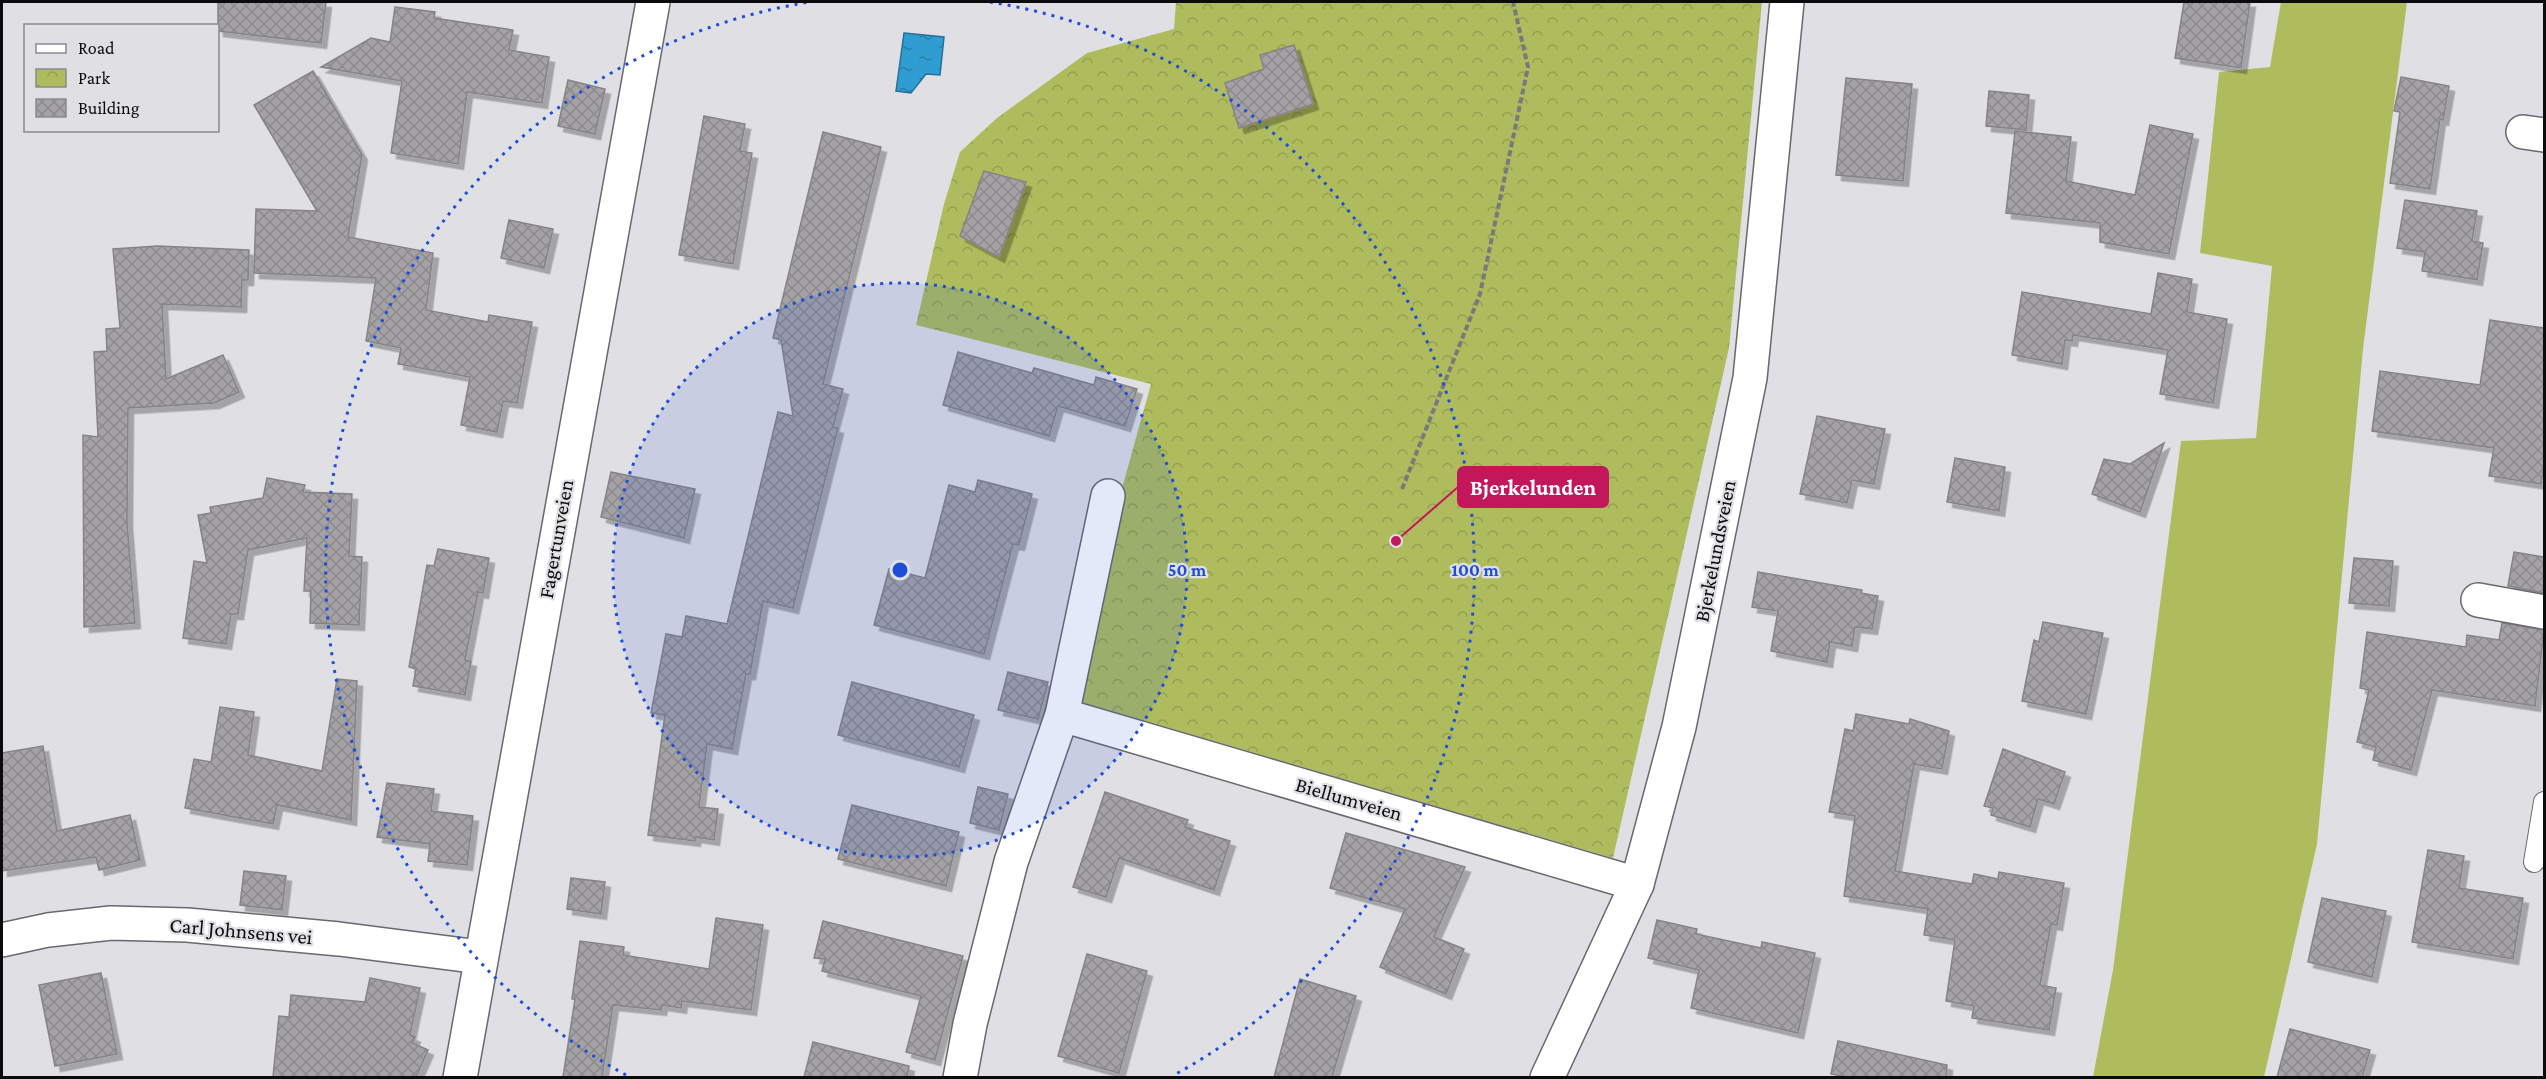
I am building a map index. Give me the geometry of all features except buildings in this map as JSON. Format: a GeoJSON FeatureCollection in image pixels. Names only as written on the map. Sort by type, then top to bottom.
{"type":"FeatureCollection","features":[{"type":"Feature","properties":{"kind":"street","name":"Fagertunveien"},"geometry":{"type":"LineString","coordinates":[[460,1077],[480,957],[599,314],[653,2]]}},
{"type":"Feature","properties":{"kind":"street","name":"Bjerkelundsveien"},"geometry":{"type":"LineString","coordinates":[[1547,1077],[1637,884],[1679,727],[1750,378],[1787,2]]}},
{"type":"Feature","properties":{"kind":"street"},"geometry":{"type":"LineString","coordinates":[[960,1077],[970,1024],[1011,862],[1062,715],[1108,496]]}},
{"type":"Feature","properties":{"kind":"street"},"geometry":{"type":"LineString","coordinates":[[2478,600],[2544,612]]}},
{"type":"Feature","properties":{"kind":"street","name":"Biellumveien"},"geometry":{"type":"LineString","coordinates":[[1062,715],[1637,884]]}},
{"type":"Feature","properties":{"kind":"street","name":"Carl Johnsens vei"},"geometry":{"type":"LineString","coordinates":[[2,940],[48,930],[111,923],[188,925],[339,939],[480,957]]}},
{"type":"Feature","properties":{"kind":"lane"},"geometry":{"type":"LineString","coordinates":[[2534,862],[2544,802]]}},
{"type":"Feature","properties":{"kind":"path"},"geometry":{"type":"LineString","coordinates":[[1402,489],[1480,294],[1528,67],[1513,2]]}},
{"type":"Feature","properties":{"kind":"green space"},"geometry":{"type":"Polygon","coordinates":[[[1176,2],[1762,2],[1729,348],[1613,858],[1064,697],[1151,384],[916,325],[944,204],[960,152],[997,118],[1087,53],[1174,29],[1176,2]]]}},
{"type":"Feature","properties":{"kind":"green space"},"geometry":{"type":"Polygon","coordinates":[[[2281,2],[2407,2],[2363,349],[2317,844],[2264,1077],[2093,1077],[2113,970],[2181,441],[2256,438],[2272,266],[2200,253],[2219,72],[2270,67],[2281,2]]]}},
{"type":"Feature","properties":{"kind":"water"},"geometry":{"type":"Polygon","coordinates":[[[904,33],[944,37],[940,75],[926,74],[911,93],[896,91],[904,33]]]}},
{"type":"Feature","properties":{"kind":"place","name":"Bjerkelunden"},"geometry":{"type":"Point","coordinates":[1396,541]}}]}
